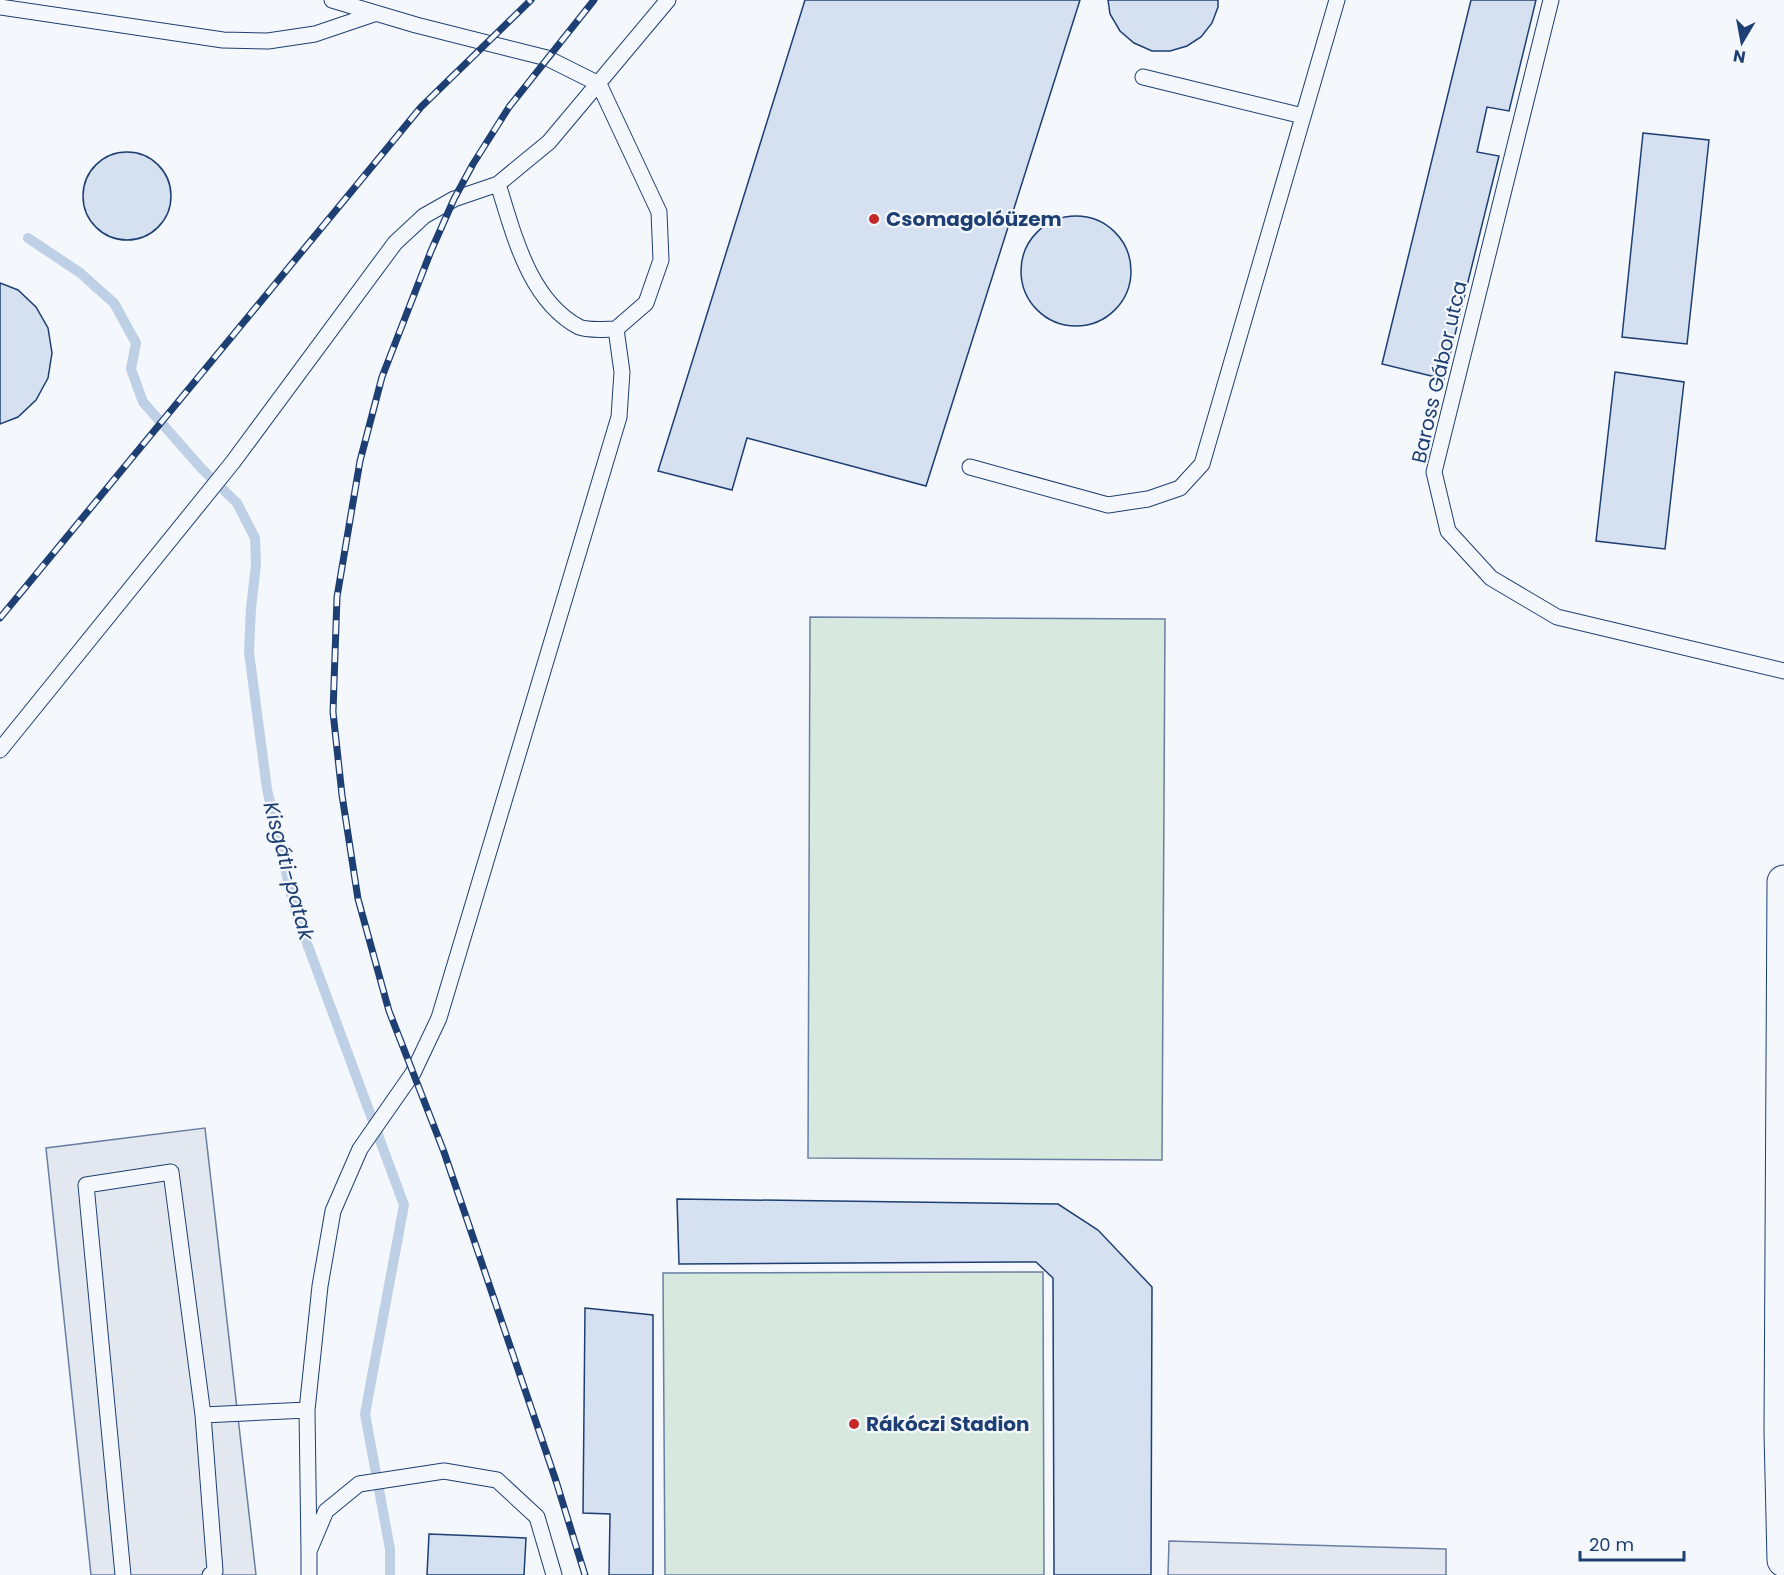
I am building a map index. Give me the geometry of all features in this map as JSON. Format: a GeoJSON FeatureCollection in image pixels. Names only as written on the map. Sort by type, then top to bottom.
{"type":"FeatureCollection","features":[{"type":"Feature","properties":{"kind":"street"},"geometry":{"type":"LineString","coordinates":[[1784,882],[1781,1408],[1784,1560]]}},
{"type":"Feature","properties":{"kind":"lane"},"geometry":{"type":"LineString","coordinates":[[332,0],[374,14],[547,58],[599,84],[659,212],[661,260],[646,303],[616,329],[581,328],[546,300],[518,246],[498,184]]}},
{"type":"Feature","properties":{"kind":"lane"},"geometry":{"type":"LineString","coordinates":[[0,750],[233,462],[394,243],[424,216],[454,199],[498,184],[549,142],[668,0]]}},
{"type":"Feature","properties":{"kind":"lane"},"geometry":{"type":"LineString","coordinates":[[970,468],[1108,505],[1148,500],[1180,488],[1202,464],[1337,0]]}},
{"type":"Feature","properties":{"kind":"lane","name":"Baross Gábor utca"},"geometry":{"type":"LineString","coordinates":[[1551,0],[1434,472],[1448,531],[1491,578],[1557,617],[1784,671]]}},
{"type":"Feature","properties":{"kind":"lane"},"geometry":{"type":"LineString","coordinates":[[0,7],[223,40],[268,41],[315,34],[374,14]]}},
{"type":"Feature","properties":{"kind":"lane"},"geometry":{"type":"LineString","coordinates":[[1143,76],[1303,116]]}},
{"type":"Feature","properties":{"kind":"lane"},"geometry":{"type":"LineString","coordinates":[[309,1575],[307,1410],[320,1286],[333,1211],[360,1149],[391,1108],[413,1073],[439,1018],[619,417],[622,372],[616,329]]}},
{"type":"Feature","properties":{"kind":"lane"},"geometry":{"type":"LineString","coordinates":[[123,1575],[86,1185],[171,1172],[203,1415],[215,1571],[210,1575]]}},
{"type":"Feature","properties":{"kind":"lane"},"geometry":{"type":"LineString","coordinates":[[203,1415],[307,1410]]}},
{"type":"Feature","properties":{"kind":"lane"},"geometry":{"type":"LineString","coordinates":[[309,1551],[326,1511],[359,1484],[444,1471],[497,1480],[537,1517],[554,1575]]}},
{"type":"Feature","properties":{"kind":"shaded area"},"geometry":{"type":"Polygon","coordinates":[[[810,617],[1165,619],[1162,1160],[808,1158],[810,617]]]}},
{"type":"Feature","properties":{"kind":"shaded area"},"geometry":{"type":"Polygon","coordinates":[[[205,1128],[256,1575],[91,1575],[46,1148],[205,1128]]]}},
{"type":"Feature","properties":{"kind":"shaded area","name":"Rákóczi Stadion"},"geometry":{"type":"Polygon","coordinates":[[[1043,1272],[1044,1575],[665,1575],[663,1273],[1043,1272]]]}},
{"type":"Feature","properties":{"kind":"shaded area"},"geometry":{"type":"Polygon","coordinates":[[[1169,1541],[1446,1549],[1446,1575],[1168,1575],[1169,1541]]]}},
{"type":"Feature","properties":{"kind":"building","name":"Csomagolóüzem"},"geometry":{"type":"Polygon","coordinates":[[[805,0],[1080,0],[926,486],[747,438],[732,490],[658,471],[805,0]]]}},
{"type":"Feature","properties":{"kind":"building"},"geometry":{"type":"Polygon","coordinates":[[[1108,0],[1218,0],[1218,7],[1212,23],[1201,37],[1187,46],[1170,51],[1152,51],[1134,43],[1120,31],[1110,14],[1108,0]]]}},
{"type":"Feature","properties":{"kind":"building"},"geometry":{"type":"Polygon","coordinates":[[[1471,0],[1536,0],[1509,111],[1487,107],[1477,152],[1499,156],[1444,379],[1382,364],[1471,0]]]}},
{"type":"Feature","properties":{"kind":"building"},"geometry":{"type":"Polygon","coordinates":[[[1643,133],[1709,140],[1687,344],[1622,337],[1643,133]]]}},
{"type":"Feature","properties":{"kind":"building"},"geometry":{"type":"Polygon","coordinates":[[[127,152],[144,155],[158,165],[168,179],[171,196],[168,213],[158,227],[144,237],[127,240],[110,237],[96,227],[86,213],[83,196],[86,179],[96,165],[110,155],[127,152]]]}},
{"type":"Feature","properties":{"kind":"building"},"geometry":{"type":"Polygon","coordinates":[[[1076,216],[1097,220],[1115,232],[1127,250],[1131,271],[1127,292],[1115,310],[1097,322],[1076,326],[1055,322],[1037,310],[1025,292],[1021,271],[1025,250],[1037,232],[1055,220],[1076,216]]]}},
{"type":"Feature","properties":{"kind":"building"},"geometry":{"type":"Polygon","coordinates":[[[0,283],[18,290],[36,307],[48,328],[52,353],[48,378],[36,400],[18,417],[0,424],[0,283]]]}},
{"type":"Feature","properties":{"kind":"building"},"geometry":{"type":"Polygon","coordinates":[[[1615,372],[1684,382],[1665,549],[1596,541],[1615,372]]]}},
{"type":"Feature","properties":{"kind":"building"},"geometry":{"type":"Polygon","coordinates":[[[677,1199],[1058,1204],[1098,1230],[1152,1287],[1151,1575],[1054,1575],[1053,1278],[1036,1262],[679,1264],[677,1199]]]}},
{"type":"Feature","properties":{"kind":"building"},"geometry":{"type":"Polygon","coordinates":[[[585,1308],[653,1315],[653,1575],[609,1575],[610,1514],[583,1513],[585,1308]]]}},
{"type":"Feature","properties":{"kind":"building"},"geometry":{"type":"Polygon","coordinates":[[[429,1534],[526,1538],[524,1575],[427,1575],[429,1534]]]}},
{"type":"Feature","properties":{"kind":"waterway","name":"Kisgáti-patak"},"geometry":{"type":"LineString","coordinates":[[28,238],[79,272],[114,303],[136,343],[131,369],[143,402],[202,469],[237,503],[255,538],[256,565],[249,652],[267,789],[295,911],[404,1205],[365,1414],[390,1549],[390,1575]]}},
{"type":"Feature","properties":{"kind":"railway"},"geometry":{"type":"LineString","coordinates":[[0,618],[421,107],[531,0]]}},
{"type":"Feature","properties":{"kind":"railway"},"geometry":{"type":"LineString","coordinates":[[585,1575],[556,1481],[444,1152],[389,1011],[358,899],[342,795],[333,712],[337,597],[360,461],[382,377],[431,251],[454,199],[473,164],[509,107],[594,0]]}},
{"type":"Feature","properties":{"kind":"place","name":"Csomagolóüzem"},"geometry":{"type":"Point","coordinates":[874,219]}},
{"type":"Feature","properties":{"kind":"place","name":"Rákóczi Stadion"},"geometry":{"type":"Point","coordinates":[854,1424]}}]}
